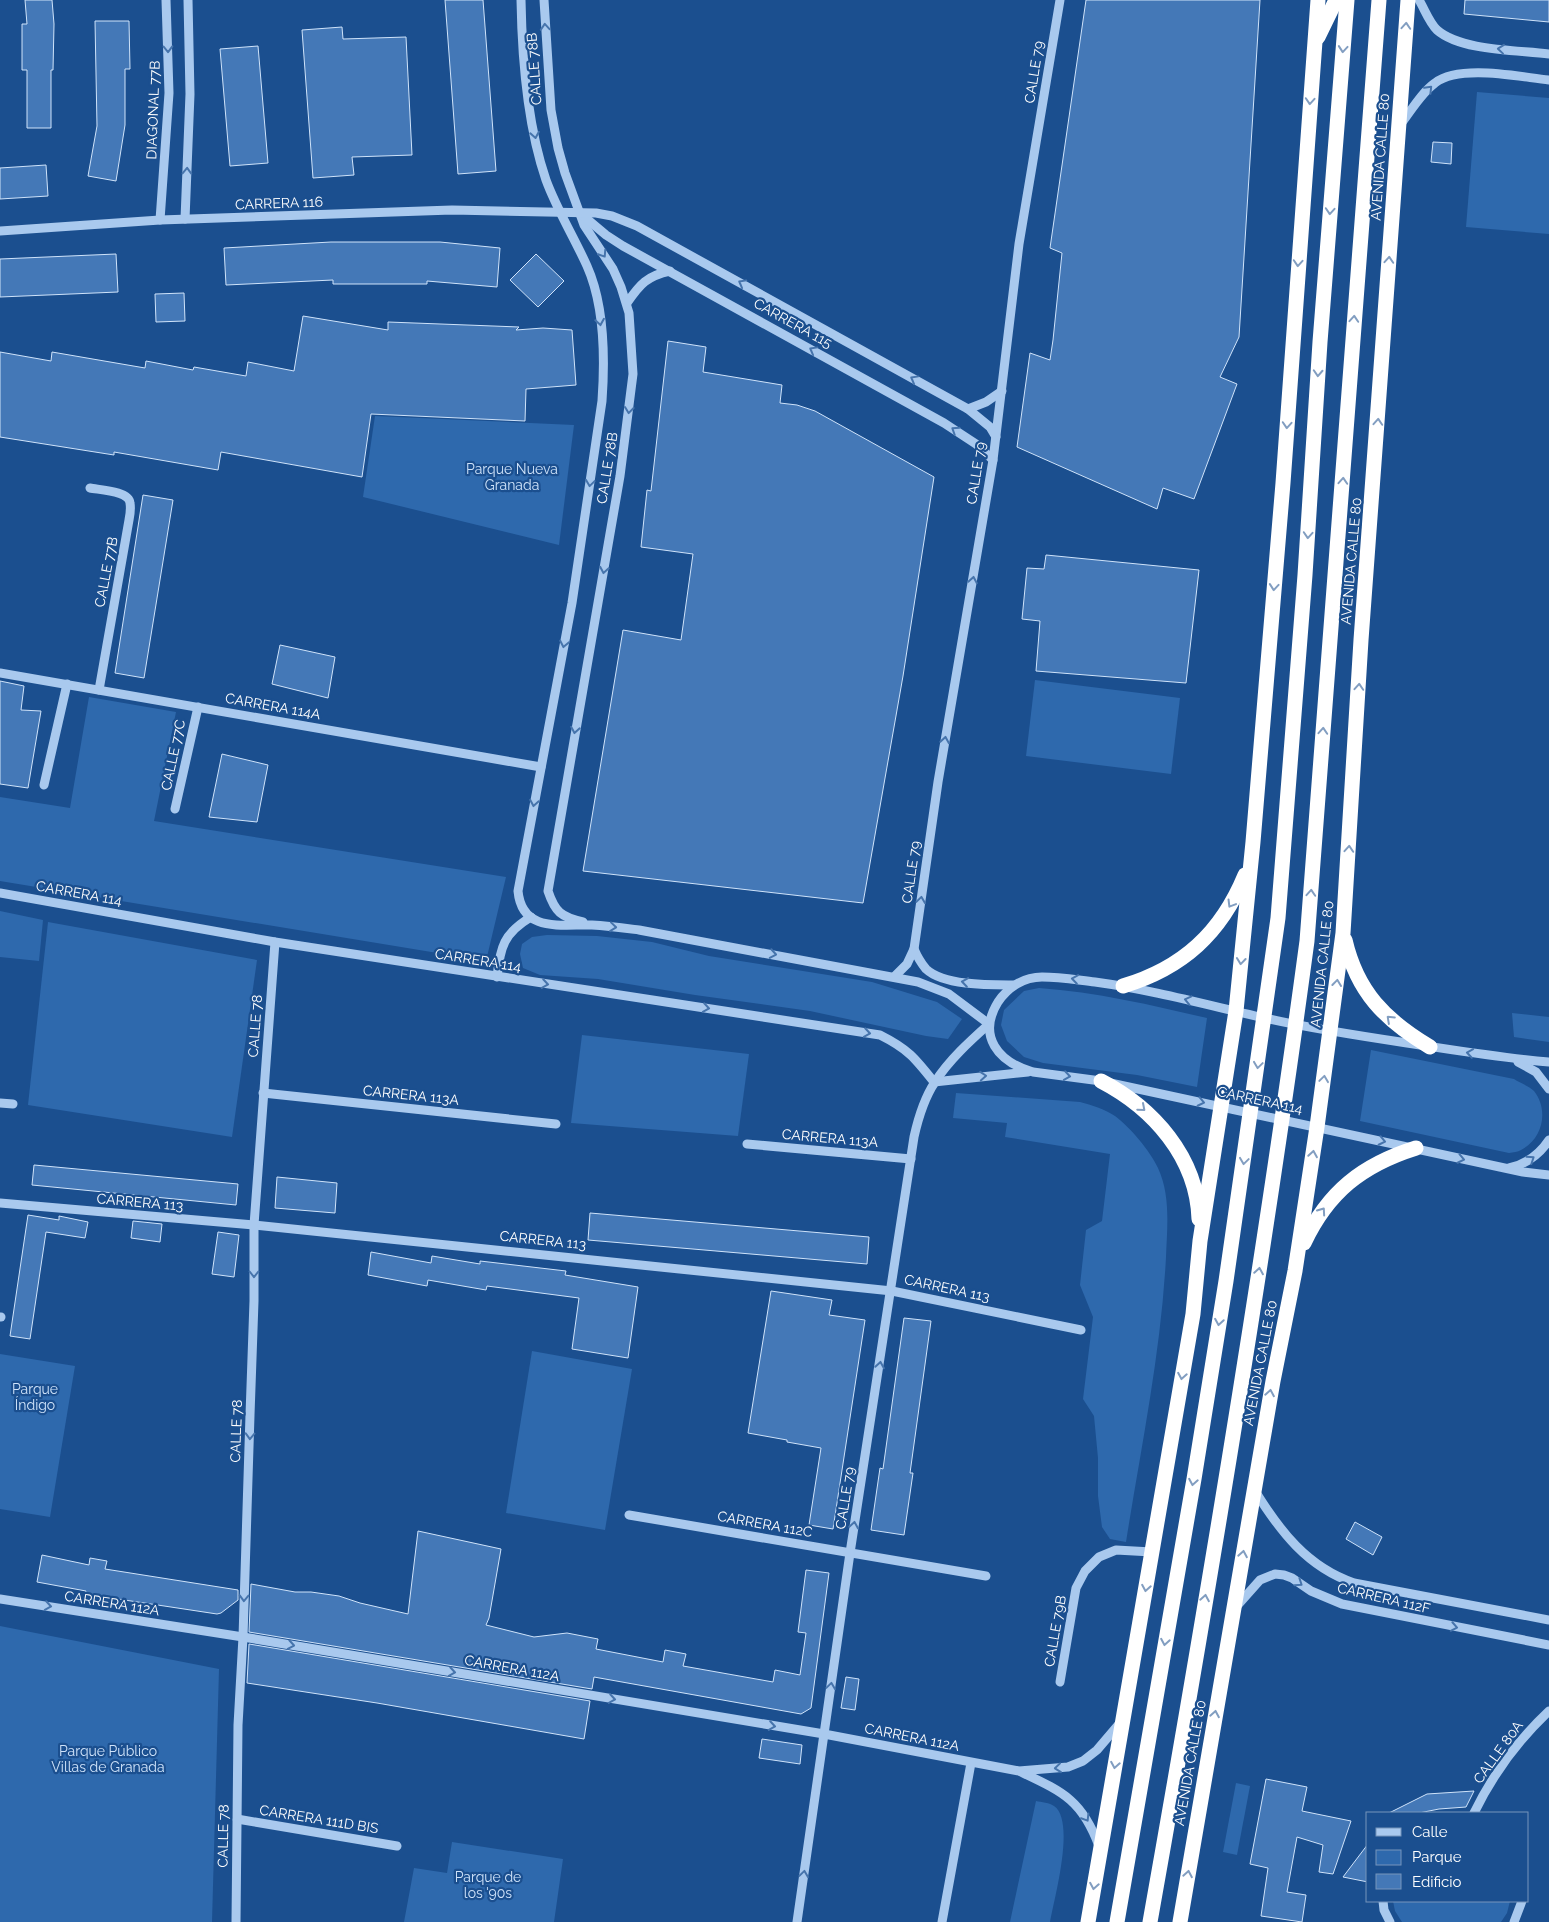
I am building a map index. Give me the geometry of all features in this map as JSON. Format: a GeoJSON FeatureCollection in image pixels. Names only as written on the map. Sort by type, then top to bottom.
{"type":"FeatureCollection","features":[{"type":"Feature","properties":{"kind":"highway"},"geometry":{"type":"LineString","coordinates":[[1088,1922],[1191,1323],[1200,1241],[1236,1011],[1253,842],[1283,483],[1318,0]]}},
{"type":"Feature","properties":{"kind":"highway"},"geometry":{"type":"LineString","coordinates":[[1314,46],[1336,0]]}},
{"type":"Feature","properties":{"kind":"highway"},"geometry":{"type":"LineString","coordinates":[[1117,1922],[1194,1479],[1251,1113],[1278,918],[1347,0]]}},
{"type":"Feature","properties":{"kind":"highway","name":"AVENIDA CALLE 80"},"geometry":{"type":"LineString","coordinates":[[1150,1922],[1230,1450],[1308,941],[1379,0]]}},
{"type":"Feature","properties":{"kind":"highway","name":"AVENIDA CALLE 80"},"geometry":{"type":"LineString","coordinates":[[1180,1922],[1273,1381],[1295,1271],[1331,1031],[1343,932],[1408,0]]}},
{"type":"Feature","properties":{"kind":"highway"},"geometry":{"type":"LineString","coordinates":[[1123,986],[1175,964],[1204,940],[1222,919],[1236,895],[1247,869],[1253,842]]}},
{"type":"Feature","properties":{"kind":"highway"},"geometry":{"type":"LineString","coordinates":[[1343,932],[1349,957],[1359,981],[1373,1002],[1390,1020],[1430,1047]]}},
{"type":"Feature","properties":{"kind":"highway"},"geometry":{"type":"LineString","coordinates":[[1101,1081],[1140,1105],[1156,1120],[1182,1157],[1192,1184],[1199,1212],[1200,1241]]}},
{"type":"Feature","properties":{"kind":"highway"},"geometry":{"type":"LineString","coordinates":[[1295,1271],[1302,1247],[1313,1225],[1327,1204],[1344,1186],[1377,1163],[1416,1148]]}},
{"type":"Feature","properties":{"kind":"street","name":"DIAGONAL 77B"},"geometry":{"type":"LineString","coordinates":[[160,220],[169,93],[166,0]]}},
{"type":"Feature","properties":{"kind":"street"},"geometry":{"type":"LineString","coordinates":[[185,220],[190,94],[188,0]]}},
{"type":"Feature","properties":{"kind":"street","name":"CALLE 78B"},"geometry":{"type":"LineString","coordinates":[[521,0],[524,70],[532,121],[546,179],[558,212],[588,267],[592,280],[601,326],[604,369],[602,401],[572,603],[518,891],[522,910],[531,917]]}},
{"type":"Feature","properties":{"kind":"street","name":"CALLE 78B"},"geometry":{"type":"LineString","coordinates":[[544,0],[549,90],[554,131],[564,173],[584,225],[613,269],[627,303],[633,347],[630,406],[618,486],[548,891],[557,912],[568,918],[592,925]]}},
{"type":"Feature","properties":{"kind":"street","name":"CALLE 79"},"geometry":{"type":"LineString","coordinates":[[914,949],[940,773],[993,460],[1019,244],[1060,0]]}},
{"type":"Feature","properties":{"kind":"street"},"geometry":{"type":"LineString","coordinates":[[1419,0],[1431,22],[1450,39],[1465,45],[1549,54]]}},
{"type":"Feature","properties":{"kind":"street"},"geometry":{"type":"LineString","coordinates":[[1399,127],[1434,83],[1455,74],[1471,73],[1549,80]]}},
{"type":"Feature","properties":{"kind":"street","name":"CARRERA 116"},"geometry":{"type":"LineString","coordinates":[[0,231],[160,220],[452,210],[558,212]]}},
{"type":"Feature","properties":{"kind":"street","name":"CARRERA 115"},"geometry":{"type":"LineString","coordinates":[[558,212],[579,212],[612,216],[637,226],[968,409],[990,428],[996,437]]}},
{"type":"Feature","properties":{"kind":"street","name":"CARRERA 115"},"geometry":{"type":"LineString","coordinates":[[579,212],[606,235],[944,423],[976,444],[993,460]]}},
{"type":"Feature","properties":{"kind":"street"},"geometry":{"type":"LineString","coordinates":[[627,303],[640,285],[649,278],[670,271]]}},
{"type":"Feature","properties":{"kind":"street"},"geometry":{"type":"LineString","coordinates":[[968,409],[986,402],[1002,391]]}},
{"type":"Feature","properties":{"kind":"street","name":"CALLE 77B"},"geometry":{"type":"LineString","coordinates":[[90,488],[123,494],[128,497],[130,502],[129,520],[99,690]]}},
{"type":"Feature","properties":{"kind":"street","name":"CARRERA 114A"},"geometry":{"type":"LineString","coordinates":[[0,673],[541,767]]}},
{"type":"Feature","properties":{"kind":"street"},"geometry":{"type":"LineString","coordinates":[[44,785],[67,684]]}},
{"type":"Feature","properties":{"kind":"street","name":"CALLE 77C"},"geometry":{"type":"LineString","coordinates":[[175,809],[198,707]]}},
{"type":"Feature","properties":{"kind":"street","name":"CARRERA 114"},"geometry":{"type":"LineString","coordinates":[[0,894],[275,942],[880,1035],[899,1044],[914,1056],[934,1082]]}},
{"type":"Feature","properties":{"kind":"street"},"geometry":{"type":"LineString","coordinates":[[497,977],[500,954],[506,938],[516,925],[531,917],[543,924],[561,926],[592,925],[639,930],[895,976],[927,984],[949,994],[989,1024],[999,1001],[1014,985],[1029,979],[1049,977],[1123,986],[1296,1025],[1331,1031],[1511,1059],[1549,1062]]}},
{"type":"Feature","properties":{"kind":"street","name":"CALLE 78"},"geometry":{"type":"LineString","coordinates":[[236,1922],[238,1725],[243,1637],[254,1301],[254,1225],[275,942]]}},
{"type":"Feature","properties":{"kind":"street"},"geometry":{"type":"LineString","coordinates":[[895,976],[908,964],[914,949]]}},
{"type":"Feature","properties":{"kind":"street"},"geometry":{"type":"LineString","coordinates":[[914,949],[920,961],[928,970],[938,976],[986,985],[1014,985]]}},
{"type":"Feature","properties":{"kind":"street","name":"CALLE 79"},"geometry":{"type":"LineString","coordinates":[[797,1922],[850,1553],[918,1122],[934,1082],[955,1057],[989,1024]]}},
{"type":"Feature","properties":{"kind":"street","name":"CARRERA 114"},"geometry":{"type":"LineString","coordinates":[[989,1024],[991,1038],[1000,1053],[1022,1069],[1033,1072],[1101,1081],[1507,1168],[1549,1175]]}},
{"type":"Feature","properties":{"kind":"street"},"geometry":{"type":"LineString","coordinates":[[1511,1059],[1536,1072],[1549,1089]]}},
{"type":"Feature","properties":{"kind":"street"},"geometry":{"type":"LineString","coordinates":[[934,1082],[1033,1072]]}},
{"type":"Feature","properties":{"kind":"street","name":"CARRERA 113A"},"geometry":{"type":"LineString","coordinates":[[264,1094],[556,1124]]}},
{"type":"Feature","properties":{"kind":"street"},"geometry":{"type":"LineString","coordinates":[[0,1103],[13,1104]]}},
{"type":"Feature","properties":{"kind":"street"},"geometry":{"type":"LineString","coordinates":[[1507,1168],[1520,1166],[1533,1158],[1549,1140]]}},
{"type":"Feature","properties":{"kind":"street","name":"CARRERA 113A"},"geometry":{"type":"LineString","coordinates":[[747,1144],[911,1159]]}},
{"type":"Feature","properties":{"kind":"street","name":"CARRERA 113"},"geometry":{"type":"LineString","coordinates":[[0,1203],[254,1225],[892,1291],[1081,1330]]}},
{"type":"Feature","properties":{"kind":"street","name":"CARRERA 112F"},"geometry":{"type":"LineString","coordinates":[[1254,1490],[1278,1527],[1297,1549],[1312,1562],[1342,1579],[1354,1583],[1549,1620]]}},
{"type":"Feature","properties":{"kind":"street","name":"CARRERA 112C"},"geometry":{"type":"LineString","coordinates":[[629,1515],[986,1576]]}},
{"type":"Feature","properties":{"kind":"street","name":"CALLE 79B"},"geometry":{"type":"LineString","coordinates":[[1060,1682],[1076,1588],[1085,1570],[1099,1556],[1116,1550],[1152,1552]]}},
{"type":"Feature","properties":{"kind":"street","name":"CARRERA 112F"},"geometry":{"type":"LineString","coordinates":[[1233,1611],[1260,1580],[1275,1574],[1284,1575],[1326,1599],[1342,1604],[1549,1645]]}},
{"type":"Feature","properties":{"kind":"street","name":"CARRERA 112A"},"geometry":{"type":"LineString","coordinates":[[0,1599],[243,1637],[824,1734],[1019,1771],[1068,1767],[1083,1761],[1097,1750],[1123,1720]]}},
{"type":"Feature","properties":{"kind":"street","name":"CALLE 80A"},"geometry":{"type":"LineString","coordinates":[[1475,1812],[1499,1769],[1516,1746],[1549,1711]]}},
{"type":"Feature","properties":{"kind":"street"},"geometry":{"type":"LineString","coordinates":[[942,1922],[971,1763]]}},
{"type":"Feature","properties":{"kind":"street","name":"CARRERA 112A"},"geometry":{"type":"LineString","coordinates":[[1019,1771],[1063,1793],[1076,1804],[1093,1830],[1100,1851]]}},
{"type":"Feature","properties":{"kind":"street","name":"CARRERA 111D BIS"},"geometry":{"type":"LineString","coordinates":[[237,1820],[397,1846]]}},
{"type":"Feature","properties":{"kind":"street"},"geometry":{"type":"LineString","coordinates":[[1382,1902],[1390,1922]]}},
{"type":"Feature","properties":{"kind":"street"},"geometry":{"type":"LineString","coordinates":[[1514,1922],[1522,1902]]}},
{"type":"Feature","properties":{"kind":"green space"},"geometry":{"type":"Polygon","coordinates":[[[1477,92],[1549,98],[1549,234],[1466,227],[1477,92]]]}},
{"type":"Feature","properties":{"kind":"green space","name":"Parque Nueva Granada"},"geometry":{"type":"Polygon","coordinates":[[[375,416],[574,425],[559,545],[363,497],[375,416]]]}},
{"type":"Feature","properties":{"kind":"green space"},"geometry":{"type":"Polygon","coordinates":[[[1035,680],[1180,698],[1171,774],[1026,756],[1035,680]]]}},
{"type":"Feature","properties":{"kind":"green space"},"geometry":{"type":"Polygon","coordinates":[[[89,697],[176,712],[154,821],[506,877],[486,961],[0,881],[0,797],[70,808],[89,697]]]}},
{"type":"Feature","properties":{"kind":"green space"},"geometry":{"type":"Polygon","coordinates":[[[0,911],[43,920],[39,961],[0,957],[0,911]]]}},
{"type":"Feature","properties":{"kind":"green space"},"geometry":{"type":"Polygon","coordinates":[[[48,922],[257,960],[232,1137],[28,1105],[48,922]]]}},
{"type":"Feature","properties":{"kind":"green space"},"geometry":{"type":"Polygon","coordinates":[[[547,935],[597,936],[652,942],[709,956],[872,982],[937,1002],[962,1019],[948,1039],[810,1011],[598,979],[540,975],[523,968],[520,954],[522,944],[532,937],[547,935]]]}},
{"type":"Feature","properties":{"kind":"green space"},"geometry":{"type":"Polygon","coordinates":[[[1039,988],[1102,996],[1207,1018],[1197,1087],[1137,1075],[1043,1063],[1024,1057],[1007,1041],[1001,1025],[1004,1010],[1024,991],[1039,988]]]}},
{"type":"Feature","properties":{"kind":"green space"},"geometry":{"type":"Polygon","coordinates":[[[1512,1013],[1549,1017],[1549,1042],[1514,1037],[1512,1013]]]}},
{"type":"Feature","properties":{"kind":"green space"},"geometry":{"type":"Polygon","coordinates":[[[582,1035],[749,1054],[738,1136],[571,1123],[582,1035]]]}},
{"type":"Feature","properties":{"kind":"green space"},"geometry":{"type":"Polygon","coordinates":[[[1371,1050],[1514,1079],[1532,1089],[1539,1099],[1542,1115],[1539,1132],[1520,1151],[1509,1153],[1360,1121],[1371,1050]]]}},
{"type":"Feature","properties":{"kind":"green space"},"geometry":{"type":"Polygon","coordinates":[[[956,1093],[1080,1102],[1102,1109],[1115,1116],[1127,1126],[1150,1154],[1158,1168],[1167,1201],[1166,1257],[1160,1329],[1126,1542],[1110,1539],[1102,1527],[1098,1496],[1098,1458],[1094,1416],[1083,1399],[1093,1317],[1080,1285],[1086,1230],[1102,1221],[1110,1154],[1005,1137],[1007,1123],[953,1118],[956,1093]]]}},
{"type":"Feature","properties":{"kind":"green space"},"geometry":{"type":"Polygon","coordinates":[[[532,1351],[632,1369],[605,1530],[506,1513],[532,1351]]]}},
{"type":"Feature","properties":{"kind":"green space","name":"Parque Índigo"},"geometry":{"type":"Polygon","coordinates":[[[0,1354],[75,1366],[50,1517],[0,1509],[0,1354]]]}},
{"type":"Feature","properties":{"kind":"green space","name":"Parque Público Villas de Granada"},"geometry":{"type":"Polygon","coordinates":[[[0,1626],[219,1669],[212,1922],[0,1922],[0,1626]]]}},
{"type":"Feature","properties":{"kind":"green space"},"geometry":{"type":"Polygon","coordinates":[[[1236,1783],[1250,1786],[1237,1855],[1223,1852],[1236,1783]]]}},
{"type":"Feature","properties":{"kind":"green space"},"geometry":{"type":"Polygon","coordinates":[[[1036,1801],[1054,1806],[1060,1814],[1063,1827],[1062,1861],[1050,1922],[1010,1922],[1036,1801]]]}},
{"type":"Feature","properties":{"kind":"green space","name":"Parque de los '90s"},"geometry":{"type":"Polygon","coordinates":[[[452,1842],[563,1859],[554,1922],[404,1922],[414,1868],[447,1873],[452,1842]]]}},
{"type":"Feature","properties":{"kind":"green space"},"geometry":{"type":"Polygon","coordinates":[[[1393,1902],[1510,1902],[1507,1913],[1501,1922],[1402,1922],[1395,1911],[1393,1902]]]}},
{"type":"Feature","properties":{"kind":"building"},"geometry":{"type":"Polygon","coordinates":[[[25,0],[52,0],[54,24],[53,70],[51,70],[51,128],[27,128],[27,70],[22,70],[22,24],[27,24],[25,0]]]}},
{"type":"Feature","properties":{"kind":"building"},"geometry":{"type":"Polygon","coordinates":[[[445,0],[483,0],[496,171],[458,174],[445,0]]]}},
{"type":"Feature","properties":{"kind":"building"},"geometry":{"type":"Polygon","coordinates":[[[1086,0],[1260,0],[1239,337],[1220,377],[1237,384],[1194,499],[1163,488],[1157,509],[1017,447],[1030,353],[1050,360],[1062,253],[1050,248],[1086,0]]]}},
{"type":"Feature","properties":{"kind":"building"},"geometry":{"type":"Polygon","coordinates":[[[1465,0],[1549,0],[1549,22],[1464,14],[1465,0]]]}},
{"type":"Feature","properties":{"kind":"building"},"geometry":{"type":"Polygon","coordinates":[[[95,21],[129,21],[130,69],[125,69],[125,125],[116,181],[88,176],[97,126],[95,21]]]}},
{"type":"Feature","properties":{"kind":"building"},"geometry":{"type":"Polygon","coordinates":[[[342,27],[343,39],[406,37],[412,155],[352,157],[354,175],[313,178],[302,30],[342,27]]]}},
{"type":"Feature","properties":{"kind":"building"},"geometry":{"type":"Polygon","coordinates":[[[258,46],[268,163],[230,166],[220,49],[258,46]]]}},
{"type":"Feature","properties":{"kind":"building"},"geometry":{"type":"Polygon","coordinates":[[[1433,142],[1452,143],[1451,164],[1431,162],[1433,142]]]}},
{"type":"Feature","properties":{"kind":"building"},"geometry":{"type":"Polygon","coordinates":[[[46,165],[48,196],[0,199],[0,168],[46,165]]]}},
{"type":"Feature","properties":{"kind":"building"},"geometry":{"type":"Polygon","coordinates":[[[331,242],[440,242],[500,248],[497,287],[427,281],[427,284],[333,284],[333,280],[226,285],[224,248],[331,242]]]}},
{"type":"Feature","properties":{"kind":"building"},"geometry":{"type":"Polygon","coordinates":[[[116,254],[118,292],[0,297],[0,259],[116,254]]]}},
{"type":"Feature","properties":{"kind":"building"},"geometry":{"type":"Polygon","coordinates":[[[536,254],[564,281],[538,307],[510,280],[536,254]]]}},
{"type":"Feature","properties":{"kind":"building"},"geometry":{"type":"Polygon","coordinates":[[[184,293],[185,321],[156,322],[155,294],[184,293]]]}},
{"type":"Feature","properties":{"kind":"building"},"geometry":{"type":"Polygon","coordinates":[[[303,316],[388,330],[388,322],[519,327],[516,330],[543,328],[572,330],[576,385],[526,389],[525,421],[371,414],[362,477],[221,452],[218,470],[114,452],[114,455],[0,437],[0,352],[51,361],[52,352],[145,368],[146,361],[193,370],[194,367],[246,376],[248,362],[294,371],[303,316]]]}},
{"type":"Feature","properties":{"kind":"building"},"geometry":{"type":"Polygon","coordinates":[[[668,341],[706,347],[703,372],[782,385],[780,403],[797,405],[815,411],[934,477],[903,676],[863,903],[583,871],[623,630],[681,640],[693,554],[641,547],[647,490],[651,491],[668,341]]]}},
{"type":"Feature","properties":{"kind":"building"},"geometry":{"type":"Polygon","coordinates":[[[143,495],[173,500],[144,678],[115,673],[143,495]]]}},
{"type":"Feature","properties":{"kind":"building"},"geometry":{"type":"Polygon","coordinates":[[[1046,555],[1199,570],[1186,683],[1036,671],[1040,621],[1022,619],[1027,568],[1044,569],[1046,555]]]}},
{"type":"Feature","properties":{"kind":"building"},"geometry":{"type":"Polygon","coordinates":[[[280,645],[335,657],[328,698],[272,684],[280,645]]]}},
{"type":"Feature","properties":{"kind":"building"},"geometry":{"type":"Polygon","coordinates":[[[0,681],[24,686],[21,710],[41,711],[28,788],[0,784],[0,681]]]}},
{"type":"Feature","properties":{"kind":"building"},"geometry":{"type":"Polygon","coordinates":[[[222,754],[268,765],[257,822],[209,817],[222,754]]]}},
{"type":"Feature","properties":{"kind":"building"},"geometry":{"type":"Polygon","coordinates":[[[34,1165],[238,1184],[236,1205],[32,1185],[34,1165]]]}},
{"type":"Feature","properties":{"kind":"building"},"geometry":{"type":"Polygon","coordinates":[[[277,1177],[337,1183],[335,1213],[275,1208],[277,1177]]]}},
{"type":"Feature","properties":{"kind":"building"},"geometry":{"type":"Polygon","coordinates":[[[590,1213],[869,1237],[867,1264],[588,1240],[590,1213]]]}},
{"type":"Feature","properties":{"kind":"building"},"geometry":{"type":"Polygon","coordinates":[[[28,1215],[59,1220],[59,1216],[88,1222],[85,1238],[46,1232],[30,1339],[10,1336],[28,1215]]]}},
{"type":"Feature","properties":{"kind":"building"},"geometry":{"type":"Polygon","coordinates":[[[133,1221],[162,1224],[160,1242],[131,1238],[133,1221]]]}},
{"type":"Feature","properties":{"kind":"building"},"geometry":{"type":"Polygon","coordinates":[[[218,1232],[239,1235],[234,1277],[212,1274],[218,1232]]]}},
{"type":"Feature","properties":{"kind":"building"},"geometry":{"type":"Polygon","coordinates":[[[371,1252],[431,1263],[432,1256],[480,1264],[480,1261],[566,1271],[565,1275],[638,1287],[628,1358],[572,1349],[579,1298],[487,1286],[486,1290],[428,1280],[427,1286],[368,1275],[371,1252]]]}},
{"type":"Feature","properties":{"kind":"building"},"geometry":{"type":"Polygon","coordinates":[[[771,1291],[832,1300],[829,1315],[865,1320],[833,1529],[809,1525],[821,1448],[748,1433],[771,1291]]]}},
{"type":"Feature","properties":{"kind":"building"},"geometry":{"type":"Polygon","coordinates":[[[904,1318],[931,1321],[910,1473],[913,1473],[904,1535],[871,1530],[880,1468],[883,1469],[904,1318]]]}},
{"type":"Feature","properties":{"kind":"building"},"geometry":{"type":"Polygon","coordinates":[[[1355,1522],[1382,1537],[1373,1555],[1346,1539],[1355,1522]]]}},
{"type":"Feature","properties":{"kind":"building"},"geometry":{"type":"Polygon","coordinates":[[[418,1531],[501,1549],[489,1618],[486,1625],[534,1637],[567,1633],[598,1639],[596,1649],[663,1662],[665,1650],[686,1654],[683,1666],[773,1682],[775,1670],[800,1675],[806,1633],[798,1632],[806,1570],[829,1573],[811,1708],[801,1714],[594,1677],[592,1689],[249,1632],[251,1584],[295,1592],[339,1596],[408,1614],[418,1531]]]}},
{"type":"Feature","properties":{"kind":"building"},"geometry":{"type":"Polygon","coordinates":[[[42,1555],[89,1565],[90,1558],[107,1561],[105,1569],[238,1590],[238,1600],[217,1614],[85,1594],[86,1591],[37,1582],[42,1555]]]}},
{"type":"Feature","properties":{"kind":"building"},"geometry":{"type":"Polygon","coordinates":[[[249,1644],[590,1701],[584,1739],[377,1703],[247,1683],[249,1644]]]}},
{"type":"Feature","properties":{"kind":"building"},"geometry":{"type":"Polygon","coordinates":[[[846,1677],[859,1679],[855,1710],[841,1708],[846,1677]]]}},
{"type":"Feature","properties":{"kind":"building"},"geometry":{"type":"Polygon","coordinates":[[[762,1739],[802,1745],[800,1764],[759,1758],[762,1739]]]}},
{"type":"Feature","properties":{"kind":"building"},"geometry":{"type":"Polygon","coordinates":[[[1266,1779],[1307,1787],[1302,1811],[1351,1821],[1333,1874],[1319,1872],[1323,1845],[1297,1837],[1287,1892],[1306,1895],[1302,1922],[1261,1916],[1268,1868],[1250,1864],[1266,1779]]]}},
{"type":"Feature","properties":{"kind":"building"},"geometry":{"type":"Polygon","coordinates":[[[1474,1791],[1466,1807],[1424,1812],[1391,1812],[1427,1794],[1474,1791]]]}},
{"type":"Feature","properties":{"kind":"building"},"geometry":{"type":"Polygon","coordinates":[[[1366,1847],[1366,1882],[1343,1877],[1366,1847]]]}}]}
